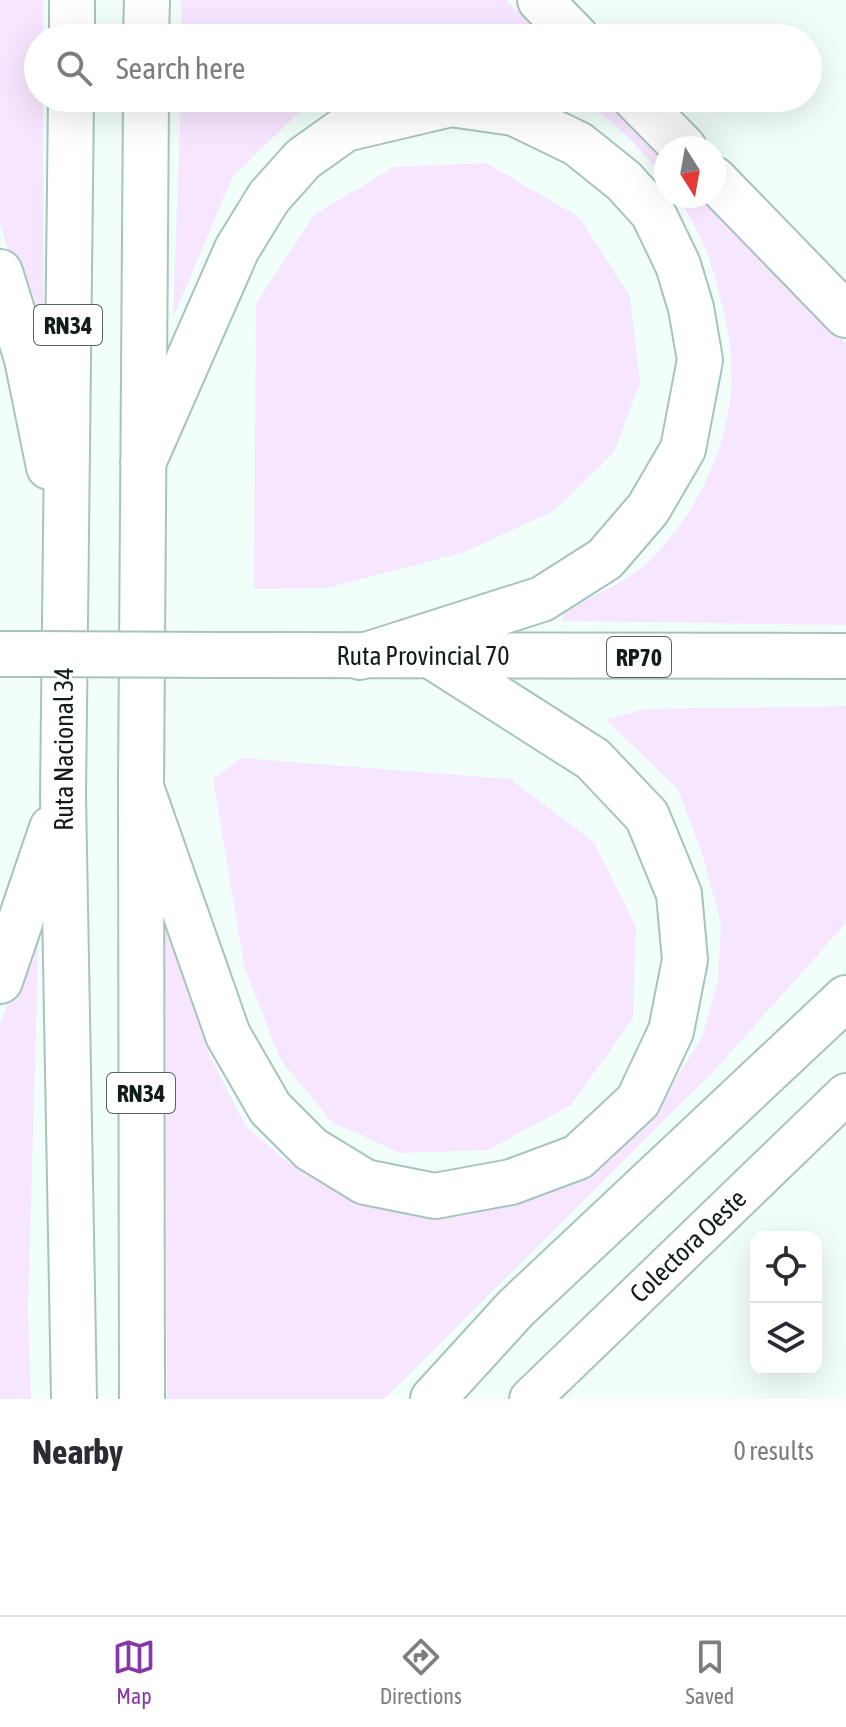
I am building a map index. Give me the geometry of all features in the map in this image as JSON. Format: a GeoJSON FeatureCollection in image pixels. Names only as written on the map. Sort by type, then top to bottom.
{"type":"FeatureCollection","features":[{"type":"Feature","properties":{"kind":"main road"},"geometry":{"type":"LineString","coordinates":[[72,0],[72,24]]}},
{"type":"Feature","properties":{"kind":"main road"},"geometry":{"type":"LineString","coordinates":[[146,24],[147,0]]}},
{"type":"Feature","properties":{"kind":"main road"},"geometry":{"type":"LineString","coordinates":[[540,0],[563,24]]}},
{"type":"Feature","properties":{"kind":"main road","name":"Ruta Nacional 34"},"geometry":{"type":"LineString","coordinates":[[71,112],[63,796],[74,1399]]}},
{"type":"Feature","properties":{"kind":"main road","name":"RN34"},"geometry":{"type":"LineString","coordinates":[[142,1399],[141,787],[146,112]]}},
{"type":"Feature","properties":{"kind":"main road"},"geometry":{"type":"LineString","coordinates":[[143,463],[237,249],[269,197],[303,159],[345,129],[417,112]]}},
{"type":"Feature","properties":{"kind":"main road"},"geometry":{"type":"LineString","coordinates":[[360,657],[542,599],[605,559],[648,509],[683,449],[700,360],[691,308],[678,265],[653,213],[624,181],[578,144],[507,112]]}},
{"type":"Feature","properties":{"kind":"main road"},"geometry":{"type":"LineString","coordinates":[[649,112],[672,136]]}},
{"type":"Feature","properties":{"kind":"main road"},"geometry":{"type":"LineString","coordinates":[[726,191],[846,315]]}},
{"type":"Feature","properties":{"kind":"main road"},"geometry":{"type":"LineString","coordinates":[[0,272],[27,359],[66,552]]}},
{"type":"Feature","properties":{"kind":"main road","name":"Ruta Provincial 70"},"geometry":{"type":"LineString","coordinates":[[18,654],[846,656]]}},
{"type":"Feature","properties":{"kind":"main road"},"geometry":{"type":"LineString","coordinates":[[141,787],[228,1035],[270,1108],[311,1149],[365,1182],[435,1196],[511,1182],[578,1157],[638,1101],[671,1031],[685,960],[679,894],[647,816],[593,759],[433,657]]}},
{"type":"Feature","properties":{"kind":"main road"},"geometry":{"type":"LineString","coordinates":[[0,981],[63,796]]}},
{"type":"Feature","properties":{"kind":"main road"},"geometry":{"type":"LineString","coordinates":[[433,1399],[516,1308],[846,998]]}},
{"type":"Feature","properties":{"kind":"street","name":"Colectora Oeste"},"geometry":{"type":"LineString","coordinates":[[530,1399],[846,1094]]}},
{"type":"Feature","properties":{"kind":"shaded area"},"geometry":{"type":"Polygon","coordinates":[[[0,0],[43,0],[43,24],[24,24],[24,112],[43,112],[44,347],[19,285],[0,223],[0,0]]]}},
{"type":"Feature","properties":{"kind":"shaded area"},"geometry":{"type":"Polygon","coordinates":[[[181,0],[506,0],[531,24],[182,24],[181,0]]]}},
{"type":"Feature","properties":{"kind":"shaded area"},"geometry":{"type":"Polygon","coordinates":[[[180,112],[300,112],[233,176],[173,318],[180,112]]]}},
{"type":"Feature","properties":{"kind":"shaded area"},"geometry":{"type":"Polygon","coordinates":[[[598,112],[621,112],[654,146],[654,167],[647,158],[598,112]]]}},
{"type":"Feature","properties":{"kind":"shaded area"},"geometry":{"type":"Polygon","coordinates":[[[486,163],[579,217],[630,296],[640,383],[614,452],[555,510],[465,552],[327,588],[254,589],[256,304],[314,215],[394,167],[486,163]]]}},
{"type":"Feature","properties":{"kind":"shaded area"},"geometry":{"type":"Polygon","coordinates":[[[684,208],[715,208],[846,343],[846,625],[563,621],[564,610],[630,576],[649,561],[688,514],[716,458],[730,399],[732,368],[729,338],[716,283],[684,208]]]}},
{"type":"Feature","properties":{"kind":"shaded area"},"geometry":{"type":"Polygon","coordinates":[[[846,706],[846,923],[714,1071],[384,1399],[167,1399],[165,930],[176,932],[210,1056],[245,1125],[286,1161],[343,1194],[616,1142],[670,1089],[702,1037],[718,980],[721,924],[702,853],[678,789],[606,720],[644,709],[846,706]]]}},
{"type":"Feature","properties":{"kind":"shaded area"},"geometry":{"type":"Polygon","coordinates":[[[242,758],[510,779],[594,842],[636,926],[633,1018],[571,1105],[488,1150],[400,1153],[332,1122],[280,1059],[244,966],[213,779],[242,758]]]}},
{"type":"Feature","properties":{"kind":"shaded area"},"geometry":{"type":"Polygon","coordinates":[[[39,924],[28,1307],[31,1399],[0,1399],[0,1024],[39,924]]]}}]}
